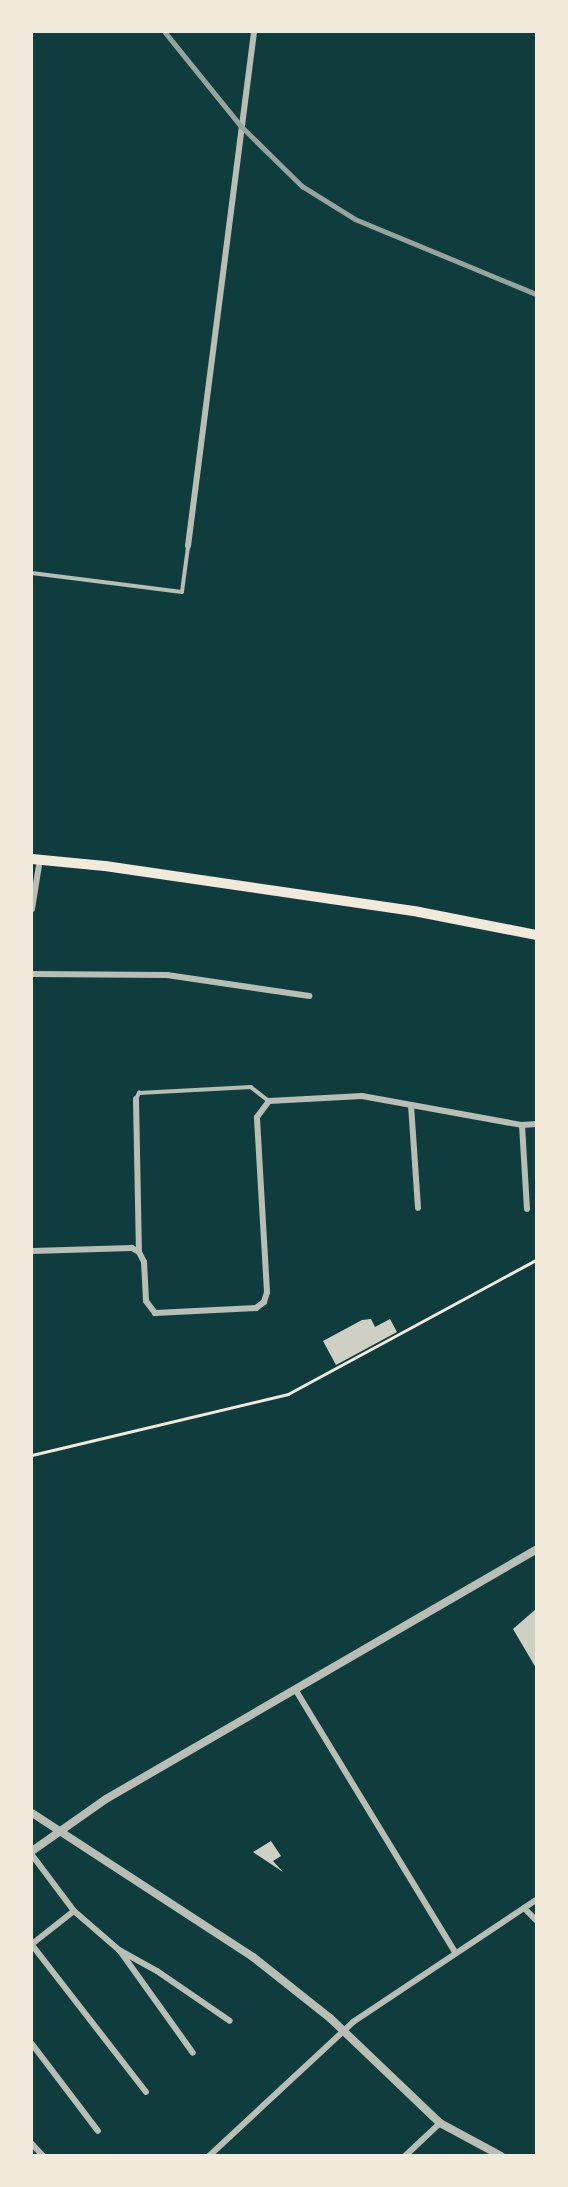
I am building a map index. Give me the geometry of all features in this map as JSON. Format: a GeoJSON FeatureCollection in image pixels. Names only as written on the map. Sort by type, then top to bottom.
{"type":"FeatureCollection","features":[{"type":"Feature","properties":{"kind":"main road"},"geometry":{"type":"LineString","coordinates":[[36,859],[105,866],[419,912],[537,935]]}},
{"type":"Feature","properties":{"kind":"street"},"geometry":{"type":"LineString","coordinates":[[188,546],[254,32]]}},
{"type":"Feature","properties":{"kind":"street"},"geometry":{"type":"LineString","coordinates":[[32,909],[36,859]]}},
{"type":"Feature","properties":{"kind":"street"},"geometry":{"type":"LineString","coordinates":[[32,974],[167,975],[309,996]]}},
{"type":"Feature","properties":{"kind":"street"},"geometry":{"type":"LineString","coordinates":[[136,1099],[139,1252],[144,1262],[146,1301],[155,1313],[256,1308],[264,1302],[267,1292],[257,1117],[269,1101],[362,1096],[522,1125],[537,1124]]}},
{"type":"Feature","properties":{"kind":"street"},"geometry":{"type":"LineString","coordinates":[[411,1105],[418,1208]]}},
{"type":"Feature","properties":{"kind":"street"},"geometry":{"type":"LineString","coordinates":[[522,1125],[527,1209]]}},
{"type":"Feature","properties":{"kind":"street"},"geometry":{"type":"LineString","coordinates":[[32,1251],[132,1248],[139,1252]]}},
{"type":"Feature","properties":{"kind":"street"},"geometry":{"type":"LineString","coordinates":[[230,2021],[119,1950],[74,1911],[32,1853],[58,1831],[106,1799],[537,1550]]}},
{"type":"Feature","properties":{"kind":"street"},"geometry":{"type":"LineString","coordinates":[[295,1689],[455,1952]]}},
{"type":"Feature","properties":{"kind":"street"},"geometry":{"type":"LineString","coordinates":[[32,1813],[239,1947],[344,2031],[440,2123],[501,2155]]}},
{"type":"Feature","properties":{"kind":"street"},"geometry":{"type":"LineString","coordinates":[[209,2155],[344,2031],[455,1952],[537,1900]]}},
{"type":"Feature","properties":{"kind":"street"},"geometry":{"type":"LineString","coordinates":[[524,1908],[537,1920]]}},
{"type":"Feature","properties":{"kind":"street"},"geometry":{"type":"LineString","coordinates":[[74,1911],[32,1944],[146,2092]]}},
{"type":"Feature","properties":{"kind":"street"},"geometry":{"type":"LineString","coordinates":[[119,1950],[193,2053]]}},
{"type":"Feature","properties":{"kind":"street"},"geometry":{"type":"LineString","coordinates":[[32,2044],[99,2131]]}},
{"type":"Feature","properties":{"kind":"street"},"geometry":{"type":"LineString","coordinates":[[405,2155],[440,2123]]}},
{"type":"Feature","properties":{"kind":"street"},"geometry":{"type":"LineString","coordinates":[[32,2144],[43,2155]]}},
{"type":"Feature","properties":{"kind":"lane"},"geometry":{"type":"LineString","coordinates":[[32,573],[183,592],[188,546]]}},
{"type":"Feature","properties":{"kind":"lane"},"geometry":{"type":"LineString","coordinates":[[136,1099],[139,1093],[251,1087],[269,1101]]}},
{"type":"Feature","properties":{"kind":"path"},"geometry":{"type":"LineString","coordinates":[[32,1455],[288,1394],[537,1260]]}},
{"type":"Feature","properties":{"kind":"building"},"geometry":{"type":"Polygon","coordinates":[[[371,1319],[375,1327],[390,1319],[397,1332],[336,1365],[323,1341],[362,1320],[371,1319]]]}},
{"type":"Feature","properties":{"kind":"building"},"geometry":{"type":"Polygon","coordinates":[[[536,1609],[536,1668],[513,1629],[536,1609]]]}},
{"type":"Feature","properties":{"kind":"building"},"geometry":{"type":"Polygon","coordinates":[[[271,1841],[281,1856],[273,1861],[283,1872],[253,1852],[271,1841]]]}},
{"type":"Feature","properties":{"kind":"railway"},"geometry":{"type":"LineString","coordinates":[[165,32],[241,126],[302,186],[355,219],[536,294]]}}]}
